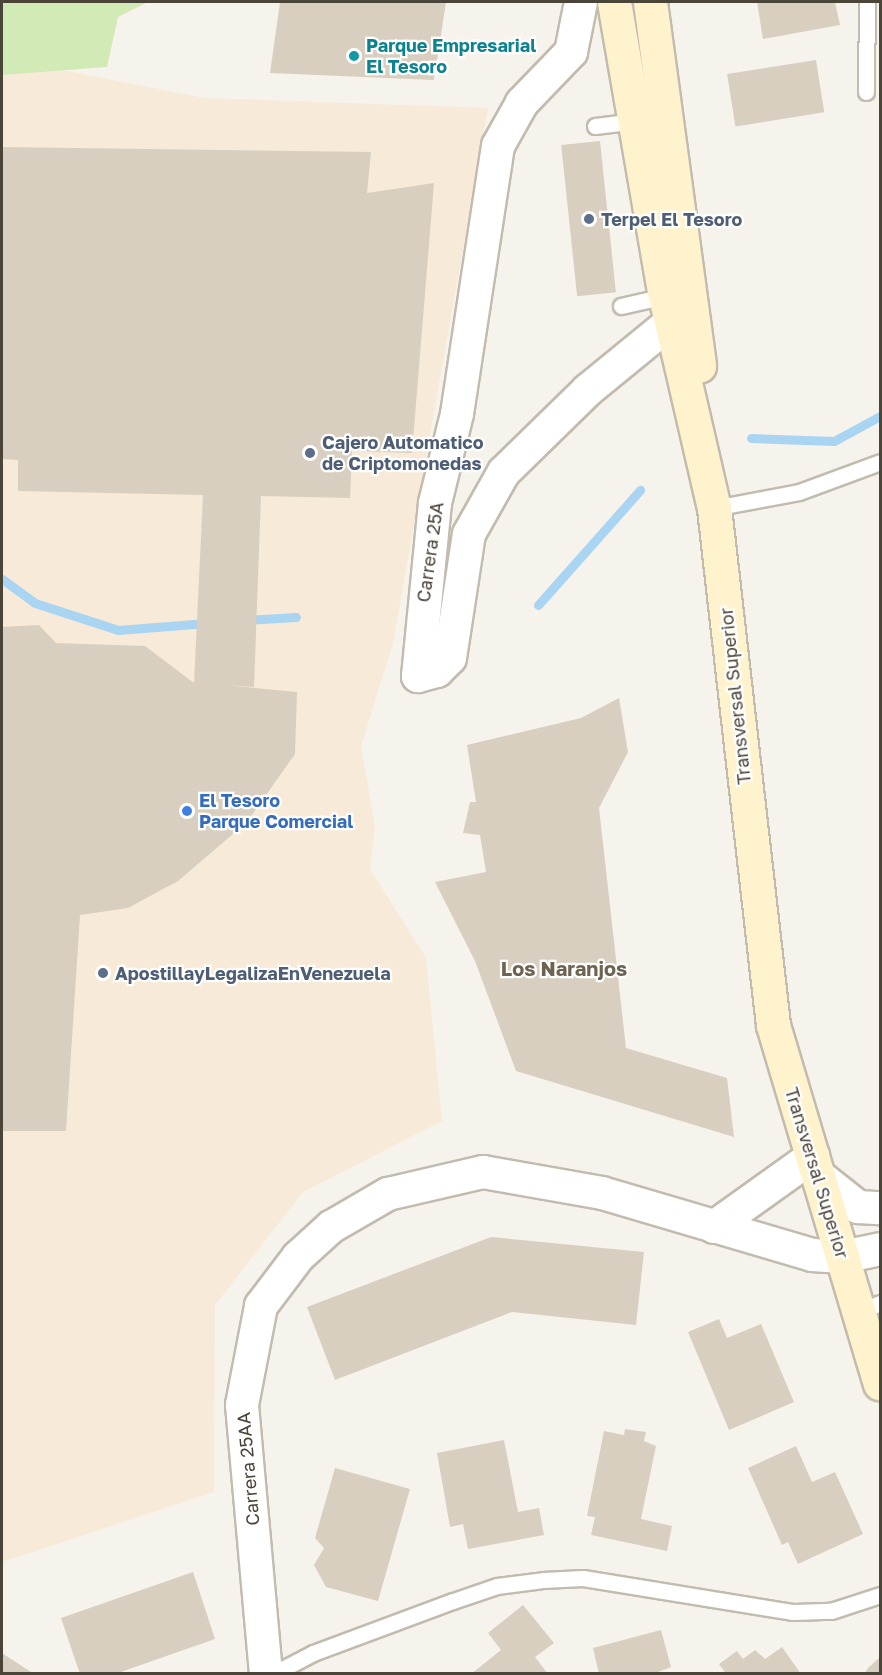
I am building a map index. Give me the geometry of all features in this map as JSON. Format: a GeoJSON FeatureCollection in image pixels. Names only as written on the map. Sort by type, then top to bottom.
{"type":"FeatureCollection","features":[{"type":"Feature","properties":{"kind":"main road","name":"Transversal Superior"},"geometry":{"type":"LineString","coordinates":[[614,2],[668,309],[714,504],[773,1025],[843,1257],[870,1307],[880,1383]]}},
{"type":"Feature","properties":{"kind":"main road"},"geometry":{"type":"LineString","coordinates":[[650,2],[692,296],[714,504]]}},
{"type":"Feature","properties":{"kind":"street","name":"Carrera 25A"},"geometry":{"type":"LineString","coordinates":[[581,2],[571,52],[516,110],[498,146],[457,414],[435,503],[418,676],[437,671],[450,658],[469,534],[504,472],[668,309]]}},
{"type":"Feature","properties":{"kind":"street"},"geometry":{"type":"LineString","coordinates":[[714,1227],[816,1166],[858,1206],[880,1208]]}},
{"type":"Feature","properties":{"kind":"street","name":"Carrera 25AA"},"geometry":{"type":"LineString","coordinates":[[266,1674],[242,1405],[261,1306],[298,1257],[331,1227],[388,1194],[483,1172],[602,1193],[812,1255],[843,1257],[880,1249]]}},
{"type":"Feature","properties":{"kind":"lane"},"geometry":{"type":"LineString","coordinates":[[866,92],[867,2]]}},
{"type":"Feature","properties":{"kind":"lane"},"geometry":{"type":"LineString","coordinates":[[595,126],[633,117]]}},
{"type":"Feature","properties":{"kind":"lane"},"geometry":{"type":"LineString","coordinates":[[621,306],[668,309]]}},
{"type":"Feature","properties":{"kind":"lane"},"geometry":{"type":"LineString","coordinates":[[714,504],[799,492],[880,462]]}},
{"type":"Feature","properties":{"kind":"lane"},"geometry":{"type":"LineString","coordinates":[[273,1674],[314,1653],[453,1601],[497,1586],[543,1580],[583,1578],[793,1612],[831,1611],[880,1595]]}},
{"type":"Feature","properties":{"kind":"shaded area","name":"El Tesoro Parque Comercial"},"geometry":{"type":"Polygon","coordinates":[[[2,58],[204,98],[488,108],[393,643],[361,746],[375,826],[370,869],[426,958],[442,1121],[303,1192],[215,1305],[214,1492],[2,1562],[2,58]]]}},
{"type":"Feature","properties":{"kind":"green space"},"geometry":{"type":"Polygon","coordinates":[[[2,2],[148,2],[118,17],[107,67],[2,75],[2,2]]]}},
{"type":"Feature","properties":{"kind":"building","name":"Parque Empresarial El Tesoro"},"geometry":{"type":"Polygon","coordinates":[[[280,2],[446,2],[434,80],[270,73],[280,2]]]}},
{"type":"Feature","properties":{"kind":"building"},"geometry":{"type":"Polygon","coordinates":[[[757,2],[835,2],[840,25],[763,39],[757,2]]]}},
{"type":"Feature","properties":{"kind":"building"},"geometry":{"type":"Polygon","coordinates":[[[816,60],[824,112],[735,126],[727,74],[816,60]]]}},
{"type":"Feature","properties":{"kind":"building","name":"Terpel El Tesoro"},"geometry":{"type":"Polygon","coordinates":[[[600,141],[616,292],[577,296],[561,145],[600,141]]]}},
{"type":"Feature","properties":{"kind":"building"},"geometry":{"type":"Polygon","coordinates":[[[2,147],[371,152],[367,193],[434,183],[412,453],[352,451],[350,498],[261,496],[254,687],[224,685],[297,692],[295,754],[247,822],[178,881],[128,908],[80,915],[66,1131],[2,1131],[2,627],[39,625],[56,643],[145,646],[194,683],[203,495],[18,491],[18,460],[2,459],[2,147]]]}},
{"type":"Feature","properties":{"kind":"building"},"geometry":{"type":"Polygon","coordinates":[[[619,698],[628,752],[599,808],[626,1048],[727,1078],[734,1137],[516,1071],[475,961],[435,882],[486,872],[480,835],[463,833],[470,802],[476,802],[467,745],[581,718],[619,698]]]}},
{"type":"Feature","properties":{"kind":"building"},"geometry":{"type":"Polygon","coordinates":[[[491,1237],[644,1252],[636,1325],[512,1312],[335,1380],[307,1307],[491,1237]]]}},
{"type":"Feature","properties":{"kind":"building"},"geometry":{"type":"Polygon","coordinates":[[[719,1319],[727,1338],[761,1324],[794,1402],[729,1430],[688,1332],[719,1319]]]}},
{"type":"Feature","properties":{"kind":"building"},"geometry":{"type":"Polygon","coordinates":[[[625,1429],[646,1432],[644,1441],[656,1446],[641,1519],[672,1526],[667,1551],[591,1535],[595,1517],[587,1516],[604,1431],[624,1435],[625,1429]]]}},
{"type":"Feature","properties":{"kind":"building"},"geometry":{"type":"Polygon","coordinates":[[[504,1440],[518,1512],[539,1508],[544,1535],[468,1549],[463,1524],[450,1527],[437,1453],[504,1440]]]}},
{"type":"Feature","properties":{"kind":"building"},"geometry":{"type":"Polygon","coordinates":[[[796,1446],[812,1482],[835,1472],[863,1534],[798,1564],[788,1542],[782,1545],[748,1468],[796,1446]]]}},
{"type":"Feature","properties":{"kind":"building"},"geometry":{"type":"Polygon","coordinates":[[[335,1468],[410,1489],[378,1601],[326,1587],[314,1565],[324,1548],[315,1538],[335,1468]]]}},
{"type":"Feature","properties":{"kind":"building"},"geometry":{"type":"Polygon","coordinates":[[[193,1572],[215,1639],[115,1674],[80,1674],[61,1618],[193,1572]]]}},
{"type":"Feature","properties":{"kind":"building"},"geometry":{"type":"Polygon","coordinates":[[[523,1605],[554,1643],[535,1657],[548,1674],[471,1674],[501,1650],[488,1633],[523,1605]]]}},
{"type":"Feature","properties":{"kind":"building"},"geometry":{"type":"Polygon","coordinates":[[[661,1630],[671,1667],[653,1674],[599,1674],[593,1648],[661,1630]]]}},
{"type":"Feature","properties":{"kind":"building"},"geometry":{"type":"Polygon","coordinates":[[[782,1647],[801,1674],[726,1674],[719,1664],[737,1651],[743,1659],[755,1650],[765,1659],[782,1647]]]}},
{"type":"Feature","properties":{"kind":"building"},"geometry":{"type":"Polygon","coordinates":[[[2,1653],[34,1674],[2,1674],[2,1653]]]}},
{"type":"Feature","properties":{"kind":"building"},"geometry":{"type":"Polygon","coordinates":[[[880,1657],[880,1674],[864,1674],[868,1668],[880,1657]]]}},
{"type":"Feature","properties":{"kind":"waterway"},"geometry":{"type":"LineString","coordinates":[[751,438],[834,441],[880,416]]}},
{"type":"Feature","properties":{"kind":"waterway"},"geometry":{"type":"LineString","coordinates":[[538,605],[640,490]]}},
{"type":"Feature","properties":{"kind":"waterway"},"geometry":{"type":"LineString","coordinates":[[2,579],[35,603],[118,630],[207,623]]}},
{"type":"Feature","properties":{"kind":"waterway"},"geometry":{"type":"LineString","coordinates":[[244,620],[296,617]]}},
{"type":"Feature","properties":{"kind":"place","name":"Parque Empresarial El Tesoro"},"geometry":{"type":"Point","coordinates":[354,56]}},
{"type":"Feature","properties":{"kind":"place","name":"Terpel El Tesoro"},"geometry":{"type":"Point","coordinates":[589,219]}},
{"type":"Feature","properties":{"kind":"place","name":"Cajero Automatico de Criptomonedas"},"geometry":{"type":"Point","coordinates":[310,453]}},
{"type":"Feature","properties":{"kind":"place","name":"El Tesoro Parque Comercial"},"geometry":{"type":"Point","coordinates":[187,811]}},
{"type":"Feature","properties":{"kind":"place","name":"ApostillayLegalizaEnVenezuela"},"geometry":{"type":"Point","coordinates":[103,973]}},
{"type":"Feature","properties":{"kind":"district","name":"Los Naranjos"},"geometry":{"type":"Point","coordinates":[564,968]}}]}
